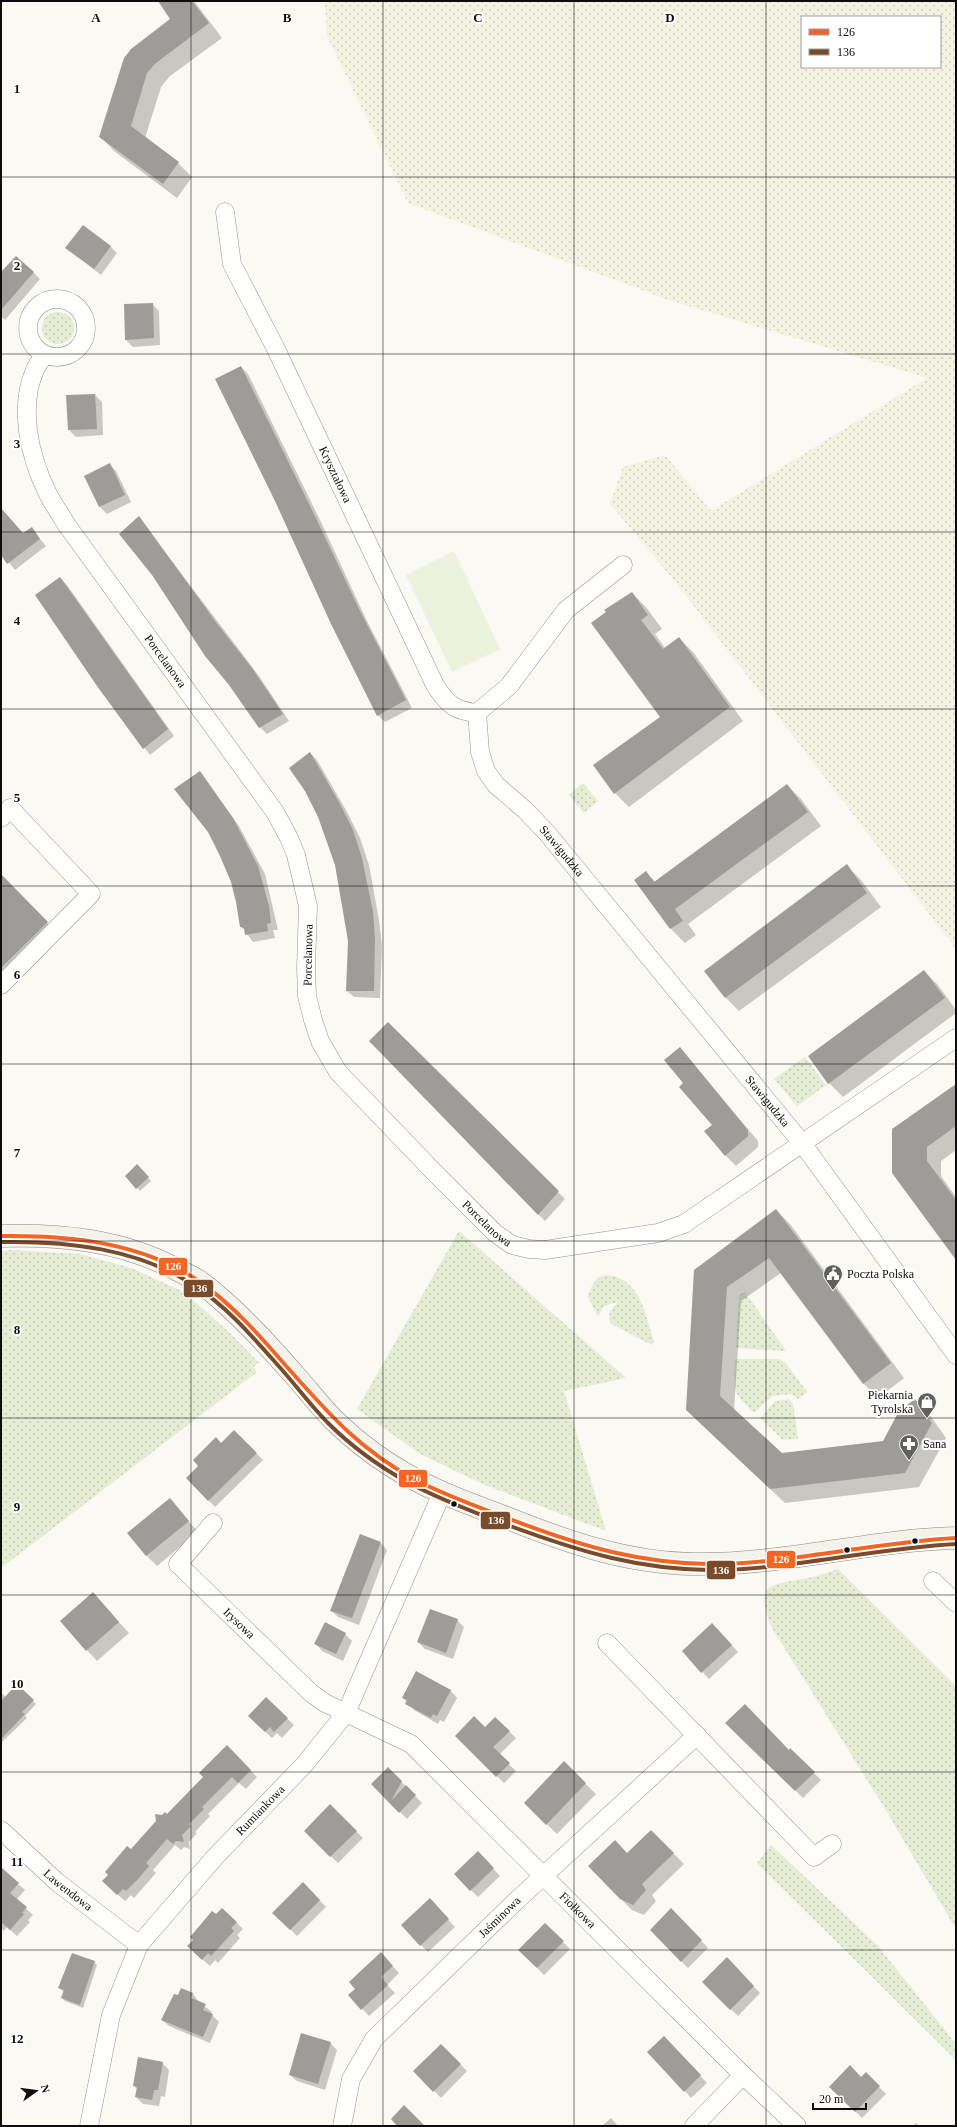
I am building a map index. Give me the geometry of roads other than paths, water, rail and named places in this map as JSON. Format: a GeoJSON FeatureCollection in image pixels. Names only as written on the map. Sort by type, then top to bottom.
{"type":"FeatureCollection","features":[{"type":"Feature","properties":{"kind":"street","name":"Kryształowa"},"geometry":{"type":"LineString","coordinates":[[225,212],[232,264],[276,349],[436,685],[444,698],[453,706],[463,712],[477,713]]}},
{"type":"Feature","properties":{"kind":"street","name":"Porcelanowa"},"geometry":{"type":"LineString","coordinates":[[45,355],[35,369],[29,389],[28,409],[30,444],[37,469],[48,494],[66,524],[275,812],[296,855],[308,906],[306,968],[307,996],[320,1041],[338,1072],[432,1170],[495,1233],[512,1245],[529,1249],[545,1250],[658,1233],[672,1229],[684,1224],[802,1143]]}},
{"type":"Feature","properties":{"kind":"street"},"geometry":{"type":"LineString","coordinates":[[477,713],[509,686],[566,610],[623,565]]}},
{"type":"Feature","properties":{"kind":"street","name":"Stawigudzka"},"geometry":{"type":"LineString","coordinates":[[477,713],[480,752],[486,771],[496,785],[525,810],[547,833],[802,1143],[956,1355]]}},
{"type":"Feature","properties":{"kind":"street"},"geometry":{"type":"LineString","coordinates":[[1,818],[10,808],[90,894],[1,985]]}},
{"type":"Feature","properties":{"kind":"street"},"geometry":{"type":"LineString","coordinates":[[802,1143],[956,1038]]}},
{"type":"Feature","properties":{"kind":"street"},"geometry":{"type":"LineString","coordinates":[[1,1236],[58,1236],[122,1247],[157,1260],[198,1280],[226,1304],[258,1336],[335,1422],[363,1446],[399,1470],[442,1493],[559,1539],[653,1562],[694,1564],[800,1557],[950,1536]]}},
{"type":"Feature","properties":{"kind":"street","name":"Rumiankowa"},"geometry":{"type":"LineString","coordinates":[[89,2126],[111,2015],[139,1945],[215,1857],[304,1765],[346,1713],[442,1493]]}},
{"type":"Feature","properties":{"kind":"street","name":"Irysowa"},"geometry":{"type":"LineString","coordinates":[[213,1523],[178,1564],[311,1693],[325,1703],[346,1713]]}},
{"type":"Feature","properties":{"kind":"street"},"geometry":{"type":"LineString","coordinates":[[933,1581],[956,1603]]}},
{"type":"Feature","properties":{"kind":"street"},"geometry":{"type":"LineString","coordinates":[[607,1643],[697,1734],[814,1857],[832,1844]]}},
{"type":"Feature","properties":{"kind":"street","name":"Fiołkowa"},"geometry":{"type":"LineString","coordinates":[[346,1713],[411,1744],[743,2075],[797,2126]]}},
{"type":"Feature","properties":{"kind":"street","name":"Jaśminowa"},"geometry":{"type":"LineString","coordinates":[[342,2126],[351,2079],[374,2039],[457,1958],[697,1734]]}},
{"type":"Feature","properties":{"kind":"street","name":"Lawendowa"},"geometry":{"type":"LineString","coordinates":[[1,1830],[57,1882],[139,1945]]}},
{"type":"Feature","properties":{"kind":"street"},"geometry":{"type":"LineString","coordinates":[[694,2126],[743,2075]]}},
{"type":"Feature","properties":{"kind":"place","name":"Poczta Polska"},"geometry":{"type":"Point","coordinates":[833,1291]}},
{"type":"Feature","properties":{"kind":"place","name":"Piekarnia Tyrolska"},"geometry":{"type":"Point","coordinates":[927,1419]}},
{"type":"Feature","properties":{"kind":"place","name":"Sana"},"geometry":{"type":"Point","coordinates":[909,1461]}}]}
